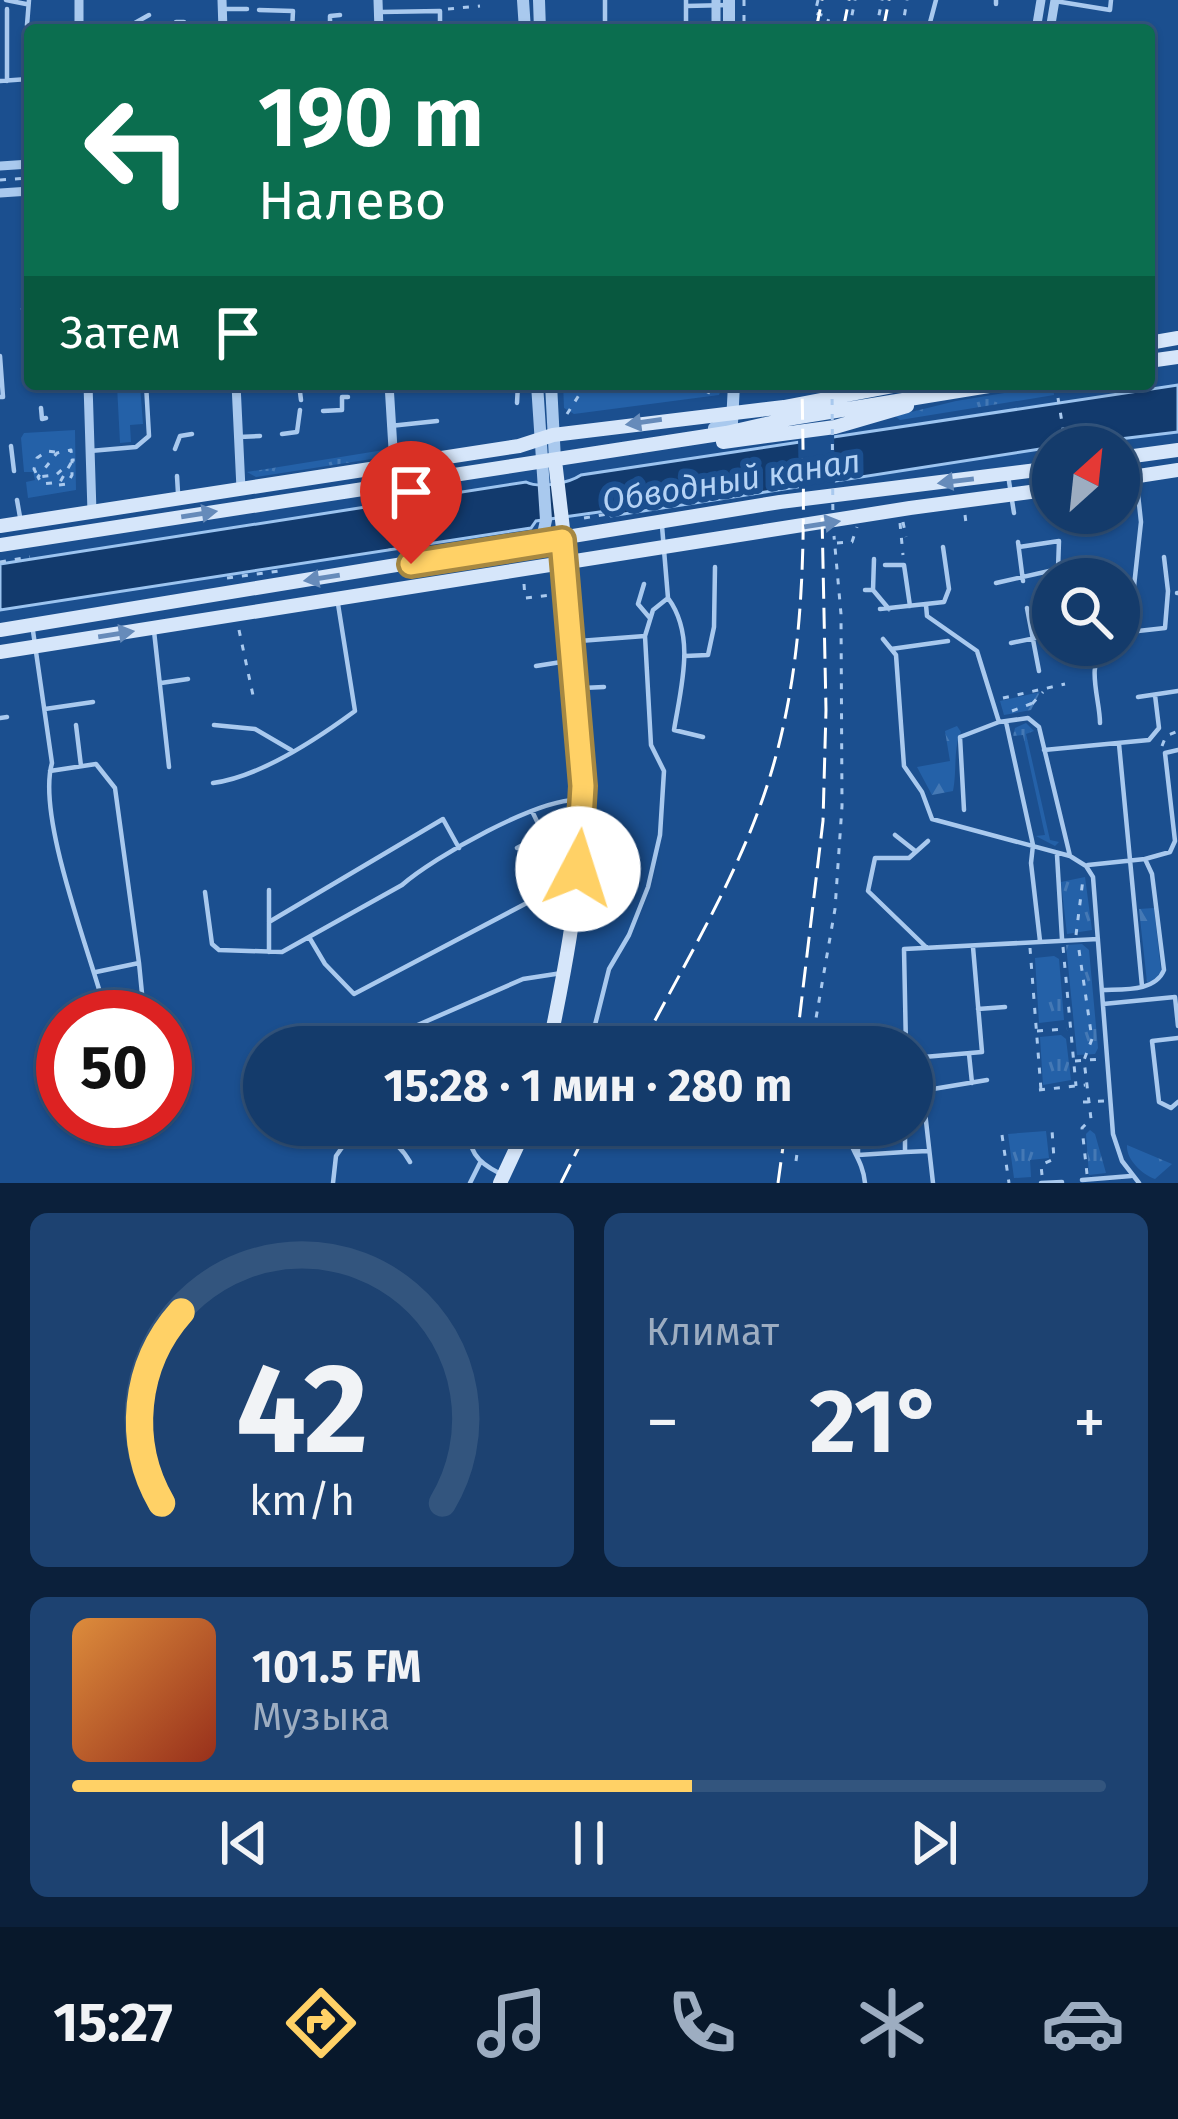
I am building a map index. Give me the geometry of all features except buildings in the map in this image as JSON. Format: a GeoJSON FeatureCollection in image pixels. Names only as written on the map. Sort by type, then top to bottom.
{"type":"FeatureCollection","features":[{"type":"Feature","properties":{"kind":"main road"},"geometry":{"type":"LineString","coordinates":[[0,526],[876,390]]}},
{"type":"Feature","properties":{"kind":"main road"},"geometry":{"type":"LineString","coordinates":[[0,545],[670,442],[969,390]]}},
{"type":"Feature","properties":{"kind":"main road"},"geometry":{"type":"LineString","coordinates":[[1140,455],[1178,450]]}},
{"type":"Feature","properties":{"kind":"main road"},"geometry":{"type":"LineString","coordinates":[[547,461],[553,520],[565,563],[583,800],[574,899],[553,1026]]}},
{"type":"Feature","properties":{"kind":"main road"},"geometry":{"type":"LineString","coordinates":[[1140,476],[1178,470]]}},
{"type":"Feature","properties":{"kind":"main road"},"geometry":{"type":"LineString","coordinates":[[0,630],[780,502],[1032,471]]}},
{"type":"Feature","properties":{"kind":"main road"},"geometry":{"type":"LineString","coordinates":[[0,652],[1032,492]]}},
{"type":"Feature","properties":{"kind":"main road"},"geometry":{"type":"LineString","coordinates":[[502,1179],[517,1146]]}},
{"type":"Feature","properties":{"kind":"street"},"geometry":{"type":"LineString","coordinates":[[87,390],[83,416],[90,451],[92,512]]}},
{"type":"Feature","properties":{"kind":"street"},"geometry":{"type":"LineString","coordinates":[[236,390],[241,489]]}},
{"type":"Feature","properties":{"kind":"street"},"geometry":{"type":"LineString","coordinates":[[538,390],[547,461]]}},
{"type":"Feature","properties":{"kind":"street"},"geometry":{"type":"LineString","coordinates":[[546,438],[550,390]]}},
{"type":"Feature","properties":{"kind":"street"},"geometry":{"type":"LineString","coordinates":[[670,442],[732,423],[734,390]]}},
{"type":"Feature","properties":{"kind":"street"},"geometry":{"type":"LineString","coordinates":[[386,392],[394,465]]}},
{"type":"Feature","properties":{"kind":"street"},"geometry":{"type":"LineString","coordinates":[[542,544],[553,520]]}},
{"type":"Feature","properties":{"kind":"lane"},"geometry":{"type":"LineString","coordinates":[[6,0],[27,2]]}},
{"type":"Feature","properties":{"kind":"lane"},"geometry":{"type":"LineString","coordinates":[[1054,0],[1110,10],[1112,0]]}},
{"type":"Feature","properties":{"kind":"lane"},"geometry":{"type":"LineString","coordinates":[[686,3],[722,3]]}},
{"type":"Feature","properties":{"kind":"lane"},"geometry":{"type":"LineString","coordinates":[[3,81],[7,9]]}},
{"type":"Feature","properties":{"kind":"lane"},"geometry":{"type":"LineString","coordinates":[[221,16],[247,9]]}},
{"type":"Feature","properties":{"kind":"lane"},"geometry":{"type":"LineString","coordinates":[[259,10],[293,11],[292,24]]}},
{"type":"Feature","properties":{"kind":"lane"},"geometry":{"type":"LineString","coordinates":[[376,10],[440,11],[440,24]]}},
{"type":"Feature","properties":{"kind":"lane"},"geometry":{"type":"LineString","coordinates":[[134,24],[149,15]]}},
{"type":"Feature","properties":{"kind":"lane"},"geometry":{"type":"LineString","coordinates":[[331,24],[330,16],[340,15]]}},
{"type":"Feature","properties":{"kind":"lane"},"geometry":{"type":"LineString","coordinates":[[176,22],[184,22]]}},
{"type":"Feature","properties":{"kind":"lane"},"geometry":{"type":"LineString","coordinates":[[0,356],[0,397]]}},
{"type":"Feature","properties":{"kind":"lane"},"geometry":{"type":"LineString","coordinates":[[90,451],[136,447],[148,436],[146,390]]}},
{"type":"Feature","properties":{"kind":"lane"},"geometry":{"type":"LineString","coordinates":[[300,390],[302,400]]}},
{"type":"Feature","properties":{"kind":"lane"},"geometry":{"type":"LineString","coordinates":[[517,403],[518,390]]}},
{"type":"Feature","properties":{"kind":"lane"},"geometry":{"type":"LineString","coordinates":[[323,411],[342,410],[342,397],[348,397]]}},
{"type":"Feature","properties":{"kind":"lane"},"geometry":{"type":"LineString","coordinates":[[41,408],[42,419],[46,418]]}},
{"type":"Feature","properties":{"kind":"lane"},"geometry":{"type":"LineString","coordinates":[[282,434],[297,432],[299,410]]}},
{"type":"Feature","properties":{"kind":"lane"},"geometry":{"type":"LineString","coordinates":[[390,426],[437,421]]}},
{"type":"Feature","properties":{"kind":"lane"},"geometry":{"type":"LineString","coordinates":[[175,449],[180,436],[192,434]]}},
{"type":"Feature","properties":{"kind":"lane"},"geometry":{"type":"LineString","coordinates":[[238,437],[260,436]]}},
{"type":"Feature","properties":{"kind":"lane"},"geometry":{"type":"LineString","coordinates":[[11,446],[14,471]]}},
{"type":"Feature","properties":{"kind":"lane"},"geometry":{"type":"LineString","coordinates":[[1008,475],[1014,513]]}},
{"type":"Feature","properties":{"kind":"lane"},"geometry":{"type":"LineString","coordinates":[[177,476],[179,499]]}},
{"type":"Feature","properties":{"kind":"lane"},"geometry":{"type":"LineString","coordinates":[[17,500],[20,523]]}},
{"type":"Feature","properties":{"kind":"lane"},"geometry":{"type":"LineString","coordinates":[[662,522],[668,598],[679,612],[686,656],[674,730],[704,737]]}},
{"type":"Feature","properties":{"kind":"lane"},"geometry":{"type":"LineString","coordinates":[[996,583],[1023,579],[1058,569],[1060,541],[1019,544],[1023,579]]}},
{"type":"Feature","properties":{"kind":"lane"},"geometry":{"type":"LineString","coordinates":[[880,609],[944,602],[949,589],[944,547]]}},
{"type":"Feature","properties":{"kind":"lane"},"geometry":{"type":"LineString","coordinates":[[1140,632],[1165,628],[1164,557]]}},
{"type":"Feature","properties":{"kind":"lane"},"geometry":{"type":"LineString","coordinates":[[874,559],[869,590],[889,609]]}},
{"type":"Feature","properties":{"kind":"lane"},"geometry":{"type":"LineString","coordinates":[[885,566],[904,565],[911,608]]}},
{"type":"Feature","properties":{"kind":"lane"},"geometry":{"type":"LineString","coordinates":[[686,656],[708,655],[714,627],[715,567]]}},
{"type":"Feature","properties":{"kind":"lane"},"geometry":{"type":"LineString","coordinates":[[1167,584],[1178,582]]}},
{"type":"Feature","properties":{"kind":"lane"},"geometry":{"type":"LineString","coordinates":[[644,584],[638,604],[649,617]]}},
{"type":"Feature","properties":{"kind":"lane"},"geometry":{"type":"LineString","coordinates":[[213,783],[235,780],[355,711],[338,598]]}},
{"type":"Feature","properties":{"kind":"lane"},"geometry":{"type":"LineString","coordinates":[[595,1026],[609,969],[648,887],[660,835],[665,781],[651,745],[646,636],[649,617],[668,598]]}},
{"type":"Feature","properties":{"kind":"lane"},"geometry":{"type":"LineString","coordinates":[[926,605],[927,616],[977,651],[1002,722],[1033,844],[1041,942]]}},
{"type":"Feature","properties":{"kind":"lane"},"geometry":{"type":"LineString","coordinates":[[1027,608],[1032,633]]}},
{"type":"Feature","properties":{"kind":"lane"},"geometry":{"type":"LineString","coordinates":[[32,625],[58,848],[100,990]]}},
{"type":"Feature","properties":{"kind":"lane"},"geometry":{"type":"LineString","coordinates":[[153,628],[170,767]]}},
{"type":"Feature","properties":{"kind":"lane"},"geometry":{"type":"LineString","coordinates":[[573,641],[646,636]]}},
{"type":"Feature","properties":{"kind":"lane"},"geometry":{"type":"LineString","coordinates":[[1011,643],[1032,638]]}},
{"type":"Feature","properties":{"kind":"lane"},"geometry":{"type":"LineString","coordinates":[[883,639],[896,655],[904,766],[922,792],[932,819],[1070,856],[1093,877],[1113,1134],[1131,1176],[1139,1183]]}},
{"type":"Feature","properties":{"kind":"lane"},"geometry":{"type":"LineString","coordinates":[[891,649],[948,641]]}},
{"type":"Feature","properties":{"kind":"lane"},"geometry":{"type":"LineString","coordinates":[[536,666],[574,661]]}},
{"type":"Feature","properties":{"kind":"lane"},"geometry":{"type":"LineString","coordinates":[[1038,666],[1039,670]]}},
{"type":"Feature","properties":{"kind":"lane"},"geometry":{"type":"LineString","coordinates":[[1096,666],[1100,724]]}},
{"type":"Feature","properties":{"kind":"lane"},"geometry":{"type":"LineString","coordinates":[[161,683],[188,679]]}},
{"type":"Feature","properties":{"kind":"lane"},"geometry":{"type":"LineString","coordinates":[[577,689],[604,687]]}},
{"type":"Feature","properties":{"kind":"lane"},"geometry":{"type":"LineString","coordinates":[[1138,697],[1178,692]]}},
{"type":"Feature","properties":{"kind":"lane"},"geometry":{"type":"LineString","coordinates":[[1044,750],[1118,745],[1154,737],[1159,728],[1155,695]]}},
{"type":"Feature","properties":{"kind":"lane"},"geometry":{"type":"LineString","coordinates":[[45,709],[93,701]]}},
{"type":"Feature","properties":{"kind":"lane"},"geometry":{"type":"LineString","coordinates":[[964,809],[960,737],[1002,722],[1033,720],[1039,727],[1070,856]]}},
{"type":"Feature","properties":{"kind":"lane"},"geometry":{"type":"LineString","coordinates":[[76,724],[81,766]]}},
{"type":"Feature","properties":{"kind":"lane"},"geometry":{"type":"LineString","coordinates":[[214,725],[255,728],[292,751]]}},
{"type":"Feature","properties":{"kind":"lane"},"geometry":{"type":"LineString","coordinates":[[1118,745],[1142,986]]}},
{"type":"Feature","properties":{"kind":"lane"},"geometry":{"type":"LineString","coordinates":[[1086,866],[1174,851],[1177,835],[1165,753],[1178,751]]}},
{"type":"Feature","properties":{"kind":"lane"},"geometry":{"type":"LineString","coordinates":[[50,771],[96,764],[115,788],[142,990]]}},
{"type":"Feature","properties":{"kind":"lane"},"geometry":{"type":"LineString","coordinates":[[205,892],[212,944],[219,950],[282,952],[459,848],[532,811],[556,799],[583,800]]}},
{"type":"Feature","properties":{"kind":"lane"},"geometry":{"type":"LineString","coordinates":[[532,811],[547,842],[542,895]]}},
{"type":"Feature","properties":{"kind":"lane"},"geometry":{"type":"LineString","coordinates":[[269,922],[443,819],[459,848]]}},
{"type":"Feature","properties":{"kind":"lane"},"geometry":{"type":"LineString","coordinates":[[517,848],[543,834]]}},
{"type":"Feature","properties":{"kind":"lane"},"geometry":{"type":"LineString","coordinates":[[895,835],[916,852]]}},
{"type":"Feature","properties":{"kind":"lane"},"geometry":{"type":"LineString","coordinates":[[928,841],[909,858],[875,858],[868,891],[928,948]]}},
{"type":"Feature","properties":{"kind":"lane"},"geometry":{"type":"LineString","coordinates":[[1057,855],[1062,939]]}},
{"type":"Feature","properties":{"kind":"lane"},"geometry":{"type":"LineString","coordinates":[[1102,990],[1142,986],[1162,976],[1163,935],[1145,859]]}},
{"type":"Feature","properties":{"kind":"lane"},"geometry":{"type":"LineString","coordinates":[[269,890],[269,952]]}},
{"type":"Feature","properties":{"kind":"lane"},"geometry":{"type":"LineString","coordinates":[[309,937],[325,964],[354,994],[542,895],[574,899]]}},
{"type":"Feature","properties":{"kind":"lane"},"geometry":{"type":"LineString","coordinates":[[906,1026],[904,949],[1098,939]]}},
{"type":"Feature","properties":{"kind":"lane"},"geometry":{"type":"LineString","coordinates":[[933,1057],[982,1052],[973,947]]}},
{"type":"Feature","properties":{"kind":"lane"},"geometry":{"type":"LineString","coordinates":[[96,972],[139,963]]}},
{"type":"Feature","properties":{"kind":"lane"},"geometry":{"type":"LineString","coordinates":[[416,1026],[523,979],[562,974]]}},
{"type":"Feature","properties":{"kind":"lane"},"geometry":{"type":"LineString","coordinates":[[1103,1004],[1175,998],[1178,1026]]}},
{"type":"Feature","properties":{"kind":"lane"},"geometry":{"type":"LineString","coordinates":[[978,1009],[1005,1007]]}},
{"type":"Feature","properties":{"kind":"lane"},"geometry":{"type":"LineString","coordinates":[[1178,1038],[1152,1041],[1159,1102],[1171,1108],[1178,1102]]}},
{"type":"Feature","properties":{"kind":"lane"},"geometry":{"type":"LineString","coordinates":[[969,1054],[971,1083]]}},
{"type":"Feature","properties":{"kind":"lane"},"geometry":{"type":"LineString","coordinates":[[933,1089],[987,1080]]}},
{"type":"Feature","properties":{"kind":"lane"},"geometry":{"type":"LineString","coordinates":[[333,1183],[336,1156],[348,1139],[387,1138],[400,1144],[410,1162]]}},
{"type":"Feature","properties":{"kind":"lane"},"geometry":{"type":"LineString","coordinates":[[470,1146],[480,1163],[502,1179]]}},
{"type":"Feature","properties":{"kind":"lane"},"geometry":{"type":"LineString","coordinates":[[851,1146],[867,1180]]}},
{"type":"Feature","properties":{"kind":"lane"},"geometry":{"type":"LineString","coordinates":[[858,1155],[861,1146]]}},
{"type":"Feature","properties":{"kind":"lane"},"geometry":{"type":"LineString","coordinates":[[904,1146],[904,1152]]}},
{"type":"Feature","properties":{"kind":"lane"},"geometry":{"type":"LineString","coordinates":[[927,1146],[930,1178]]}},
{"type":"Feature","properties":{"kind":"lane"},"geometry":{"type":"LineString","coordinates":[[858,1155],[928,1151]]}},
{"type":"Feature","properties":{"kind":"lane"},"geometry":{"type":"LineString","coordinates":[[470,1183],[480,1163]]}},
{"type":"Feature","properties":{"kind":"lane"},"geometry":{"type":"LineString","coordinates":[[1085,1180],[1131,1176]]}},
{"type":"Feature","properties":{"kind":"lane"},"geometry":{"type":"LineString","coordinates":[[1042,1183],[1059,1182]]}},
{"type":"Feature","properties":{"kind":"path"},"geometry":{"type":"LineString","coordinates":[[818,0],[815,14],[829,16],[827,24]]}},
{"type":"Feature","properties":{"kind":"path"},"geometry":{"type":"LineString","coordinates":[[440,11],[480,6]]}},
{"type":"Feature","properties":{"kind":"path"},"geometry":{"type":"LineString","coordinates":[[567,414],[582,390]]}},
{"type":"Feature","properties":{"kind":"path"},"geometry":{"type":"LineString","coordinates":[[703,390],[718,397]]}},
{"type":"Feature","properties":{"kind":"path"},"geometry":{"type":"LineString","coordinates":[[815,1026],[835,909],[842,806],[832,390]]}},
{"type":"Feature","properties":{"kind":"path"},"geometry":{"type":"LineString","coordinates":[[1058,401],[1062,426]]}},
{"type":"Feature","properties":{"kind":"path"},"geometry":{"type":"LineString","coordinates":[[71,450],[74,461],[56,485],[45,486],[34,469],[37,458],[47,451],[57,453],[71,450]]}},
{"type":"Feature","properties":{"kind":"path"},"geometry":{"type":"LineString","coordinates":[[38,477],[57,453]]}},
{"type":"Feature","properties":{"kind":"path"},"geometry":{"type":"LineString","coordinates":[[38,477],[56,475],[74,461]]}},
{"type":"Feature","properties":{"kind":"path"},"geometry":{"type":"LineString","coordinates":[[383,505],[390,550]]}},
{"type":"Feature","properties":{"kind":"path"},"geometry":{"type":"LineString","coordinates":[[584,518],[607,514]]}},
{"type":"Feature","properties":{"kind":"path"},"geometry":{"type":"LineString","coordinates":[[965,514],[966,523],[972,523]]}},
{"type":"Feature","properties":{"kind":"path"},"geometry":{"type":"LineString","coordinates":[[904,565],[902,525],[906,537]]}},
{"type":"Feature","properties":{"kind":"path"},"geometry":{"type":"LineString","coordinates":[[835,544],[852,542],[857,532]]}},
{"type":"Feature","properties":{"kind":"path"},"geometry":{"type":"LineString","coordinates":[[0,562],[30,557]]}},
{"type":"Feature","properties":{"kind":"path"},"geometry":{"type":"LineString","coordinates":[[226,580],[280,571]]}},
{"type":"Feature","properties":{"kind":"path"},"geometry":{"type":"LineString","coordinates":[[524,584],[525,598],[551,595]]}},
{"type":"Feature","properties":{"kind":"path"},"geometry":{"type":"LineString","coordinates":[[239,630],[254,700]]}},
{"type":"Feature","properties":{"kind":"path"},"geometry":{"type":"LineString","coordinates":[[991,700],[1065,684]]}},
{"type":"Feature","properties":{"kind":"path"},"geometry":{"type":"LineString","coordinates":[[1024,718],[1042,692]]}},
{"type":"Feature","properties":{"kind":"path"},"geometry":{"type":"LineString","coordinates":[[1165,753],[1166,736],[1178,731]]}},
{"type":"Feature","properties":{"kind":"path"},"geometry":{"type":"LineString","coordinates":[[1085,1180],[1082,1128],[1090,1120],[1084,1060],[1092,1039],[1077,908],[1086,866]]}},
{"type":"Feature","properties":{"kind":"path"},"geometry":{"type":"LineString","coordinates":[[1062,939],[1076,1086]]}},
{"type":"Feature","properties":{"kind":"path"},"geometry":{"type":"LineString","coordinates":[[1030,943],[1040,1090],[1087,1084]]}},
{"type":"Feature","properties":{"kind":"path"},"geometry":{"type":"LineString","coordinates":[[1036,1031],[1069,1028]]}},
{"type":"Feature","properties":{"kind":"path"},"geometry":{"type":"LineString","coordinates":[[1073,1061],[1107,1059]]}},
{"type":"Feature","properties":{"kind":"path"},"geometry":{"type":"LineString","coordinates":[[1086,1102],[1110,1100]]}},
{"type":"Feature","properties":{"kind":"path"},"geometry":{"type":"LineString","coordinates":[[1042,1183],[1041,1165],[1054,1159],[1052,1130]]}},
{"type":"Feature","properties":{"kind":"path"},"geometry":{"type":"LineString","coordinates":[[1002,1135],[1009,1183]]}},
{"type":"Feature","properties":{"kind":"path"},"geometry":{"type":"LineString","coordinates":[[796,1161],[798,1146]]}},
{"type":"Feature","properties":{"kind":"green space"},"geometry":{"type":"Polygon","coordinates":[[[117,390],[140,390],[143,424],[130,425],[131,442],[120,443],[117,390]]]}},
{"type":"Feature","properties":{"kind":"green space"},"geometry":{"type":"Polygon","coordinates":[[[563,390],[721,390],[719,395],[574,414],[564,408],[563,390]]]}},
{"type":"Feature","properties":{"kind":"green space"},"geometry":{"type":"Polygon","coordinates":[[[1023,390],[1054,390],[1054,395],[900,420],[895,416],[1023,390]]]}},
{"type":"Feature","properties":{"kind":"green space"},"geometry":{"type":"Polygon","coordinates":[[[75,430],[76,490],[28,498],[26,482],[35,480],[33,472],[24,472],[24,433],[75,430]]]}},
{"type":"Feature","properties":{"kind":"green space"},"geometry":{"type":"Polygon","coordinates":[[[384,450],[378,458],[256,477],[247,472],[384,450]]]}},
{"type":"Feature","properties":{"kind":"green space"},"geometry":{"type":"Polygon","coordinates":[[[1040,692],[1031,710],[1004,715],[1000,701],[1040,692]]]}},
{"type":"Feature","properties":{"kind":"green space"},"geometry":{"type":"Polygon","coordinates":[[[1026,723],[1034,731],[1026,734],[1050,840],[1059,842],[1055,846],[1036,836],[1045,835],[1023,735],[1013,736],[1015,728],[1026,723]]]}},
{"type":"Feature","properties":{"kind":"green space"},"geometry":{"type":"Polygon","coordinates":[[[957,726],[961,732],[953,791],[932,795],[917,767],[950,761],[945,731],[957,726]]]}},
{"type":"Feature","properties":{"kind":"green space"},"geometry":{"type":"Polygon","coordinates":[[[1085,877],[1092,930],[1067,934],[1061,882],[1085,877]]]}},
{"type":"Feature","properties":{"kind":"green space"},"geometry":{"type":"Polygon","coordinates":[[[1154,908],[1161,971],[1154,982],[1147,982],[1139,909],[1154,908]]]}},
{"type":"Feature","properties":{"kind":"green space"},"geometry":{"type":"Polygon","coordinates":[[[1082,944],[1089,950],[1098,1048],[1095,1054],[1077,1055],[1066,945],[1082,944]]]}},
{"type":"Feature","properties":{"kind":"green space"},"geometry":{"type":"Polygon","coordinates":[[[1035,958],[1059,959],[1064,1020],[1039,1023],[1035,958]]]}},
{"type":"Feature","properties":{"kind":"green space"},"geometry":{"type":"Polygon","coordinates":[[[1061,1035],[1066,1039],[1071,1080],[1043,1085],[1040,1037],[1061,1035]]]}},
{"type":"Feature","properties":{"kind":"green space"},"geometry":{"type":"Polygon","coordinates":[[[1090,1130],[1106,1173],[1089,1175],[1086,1134],[1090,1130]]]}},
{"type":"Feature","properties":{"kind":"green space"},"geometry":{"type":"Polygon","coordinates":[[[1046,1131],[1049,1158],[1030,1160],[1031,1177],[1014,1178],[1008,1134],[1046,1131]]]}},
{"type":"Feature","properties":{"kind":"green space"},"geometry":{"type":"Polygon","coordinates":[[[1127,1145],[1172,1164],[1155,1179],[1135,1165],[1127,1145]]]}},
{"type":"Feature","properties":{"kind":"water","name":"Обводный канал"},"geometry":{"type":"Polygon","coordinates":[[[1178,385],[1178,432],[1140,437],[1140,426],[1032,426],[1032,450],[611,516],[606,511],[536,521],[531,528],[0,610],[0,564],[1178,385]]]}},
{"type":"Feature","properties":{"kind":"pier"},"geometry":{"type":"Polygon","coordinates":[[[834,431],[835,489],[799,495],[798,436],[834,431]]]}},
{"type":"Feature","properties":{"kind":"railway"},"geometry":{"type":"LineString","coordinates":[[817,24],[822,0]]}},
{"type":"Feature","properties":{"kind":"railway"},"geometry":{"type":"LineString","coordinates":[[844,24],[849,0]]}},
{"type":"Feature","properties":{"kind":"railway"},"geometry":{"type":"LineString","coordinates":[[884,24],[889,0]]}},
{"type":"Feature","properties":{"kind":"railway"},"geometry":{"type":"LineString","coordinates":[[652,1026],[739,858],[780,742],[801,590],[802,390]]}},
{"type":"Feature","properties":{"kind":"railway"},"geometry":{"type":"LineString","coordinates":[[799,1026],[823,821],[822,515]]}},
{"type":"Feature","properties":{"kind":"railway"},"geometry":{"type":"LineString","coordinates":[[561,1183],[580,1146]]}},
{"type":"Feature","properties":{"kind":"railway"},"geometry":{"type":"LineString","coordinates":[[778,1183],[783,1146]]}},
{"type":"Feature","properties":{"kind":"route"},"geometry":{"type":"LineString","coordinates":[[411,564],[562,540],[583,786],[578,869]]}}]}
